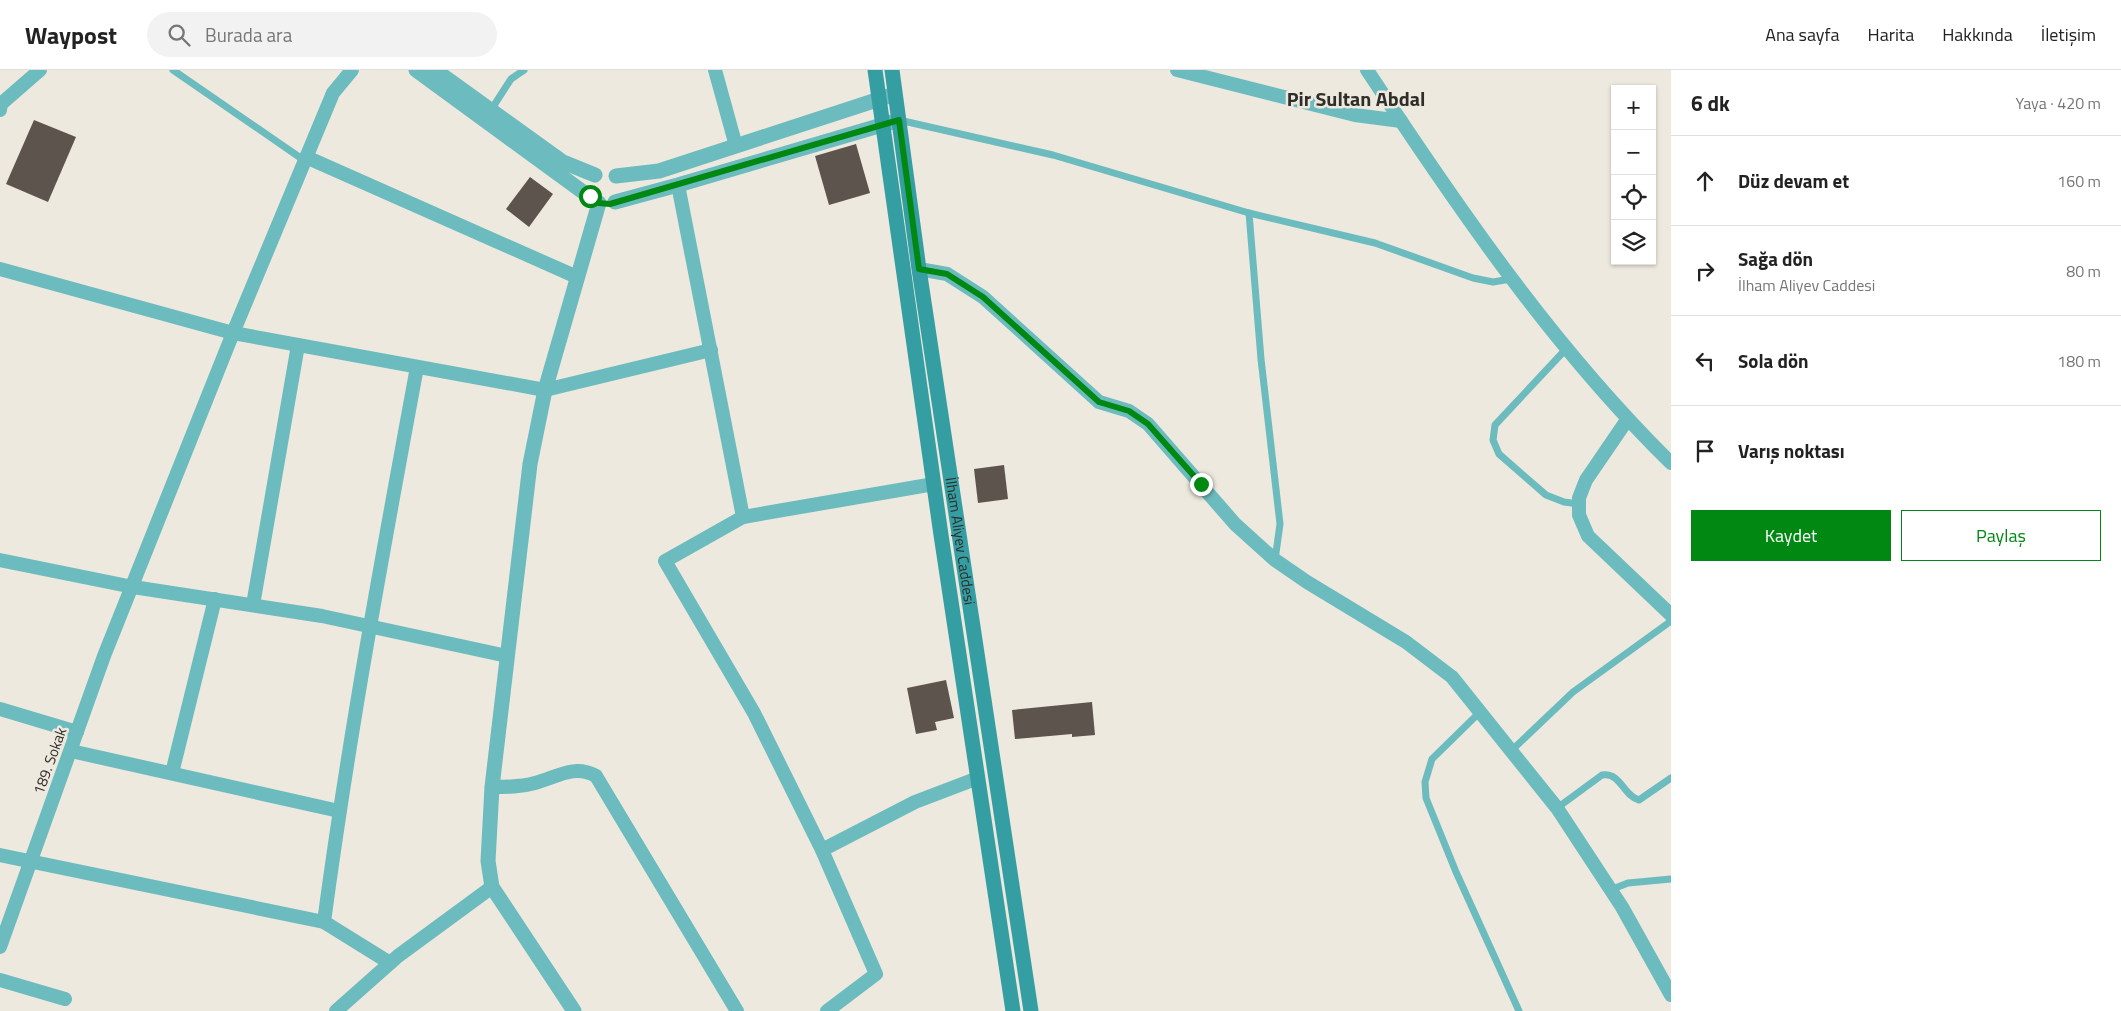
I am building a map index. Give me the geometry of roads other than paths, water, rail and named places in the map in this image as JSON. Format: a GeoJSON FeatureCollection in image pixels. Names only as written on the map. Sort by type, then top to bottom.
{"type":"FeatureCollection","features":[{"type":"Feature","properties":{"kind":"main road","name":"İlham Aliyev Caddesi"},"geometry":{"type":"LineString","coordinates":[[875,70],[934,484],[1013,1011]]}},
{"type":"Feature","properties":{"kind":"main road","name":"İlham Aliyev Caddesi"},"geometry":{"type":"LineString","coordinates":[[892,70],[919,269],[1031,1011]]}},
{"type":"Feature","properties":{"kind":"street"},"geometry":{"type":"LineString","coordinates":[[0,106],[40,70]]}},
{"type":"Feature","properties":{"kind":"street","name":"189. Sokak"},"geometry":{"type":"LineString","coordinates":[[0,948],[104,656],[233,333],[333,92],[352,70]]}},
{"type":"Feature","properties":{"kind":"street"},"geometry":{"type":"LineString","coordinates":[[416,70],[596,202],[604,204],[678,185],[899,120]]}},
{"type":"Feature","properties":{"kind":"street"},"geometry":{"type":"LineString","coordinates":[[435,70],[563,162],[595,175]]}},
{"type":"Feature","properties":{"kind":"street"},"geometry":{"type":"LineString","coordinates":[[715,70],[736,146]]}},
{"type":"Feature","properties":{"kind":"street"},"geometry":{"type":"LineString","coordinates":[[1177,70],[1355,116],[1401,121]]}},
{"type":"Feature","properties":{"kind":"street"},"geometry":{"type":"LineString","coordinates":[[1367,70],[1511,279],[1628,420],[1671,463]]}},
{"type":"Feature","properties":{"kind":"street"},"geometry":{"type":"LineString","coordinates":[[570,1010],[492,887],[488,861],[492,787],[530,464],[544,390],[577,277],[596,202],[589,190],[591,180],[595,175],[604,171],[616,176],[659,171],[895,94]]}},
{"type":"Feature","properties":{"kind":"street"},"geometry":{"type":"LineString","coordinates":[[305,159],[577,277]]}},
{"type":"Feature","properties":{"kind":"street"},"geometry":{"type":"LineString","coordinates":[[615,202],[622,188],[616,176]]}},
{"type":"Feature","properties":{"kind":"street"},"geometry":{"type":"LineString","coordinates":[[678,185],[743,517]]}},
{"type":"Feature","properties":{"kind":"street"},"geometry":{"type":"LineString","coordinates":[[0,269],[233,333],[544,390],[711,350]]}},
{"type":"Feature","properties":{"kind":"street"},"geometry":{"type":"LineString","coordinates":[[919,269],[947,274],[957,278],[983,297],[1099,402],[1139,416],[1177,456],[1235,524],[1275,560],[1307,582],[1406,642],[1438,664],[1452,677],[1557,808],[1622,907],[1671,995]]}},
{"type":"Feature","properties":{"kind":"street"},"geometry":{"type":"LineString","coordinates":[[253,605],[298,345]]}},
{"type":"Feature","properties":{"kind":"street"},"geometry":{"type":"LineString","coordinates":[[324,922],[339,811],[369,626],[417,366]]}},
{"type":"Feature","properties":{"kind":"street"},"geometry":{"type":"LineString","coordinates":[[1628,420],[1586,480],[1579,504],[1581,523],[1588,536],[1671,615]]}},
{"type":"Feature","properties":{"kind":"street"},"geometry":{"type":"LineString","coordinates":[[827,1011],[876,974],[822,850],[754,713],[665,561],[743,517],[934,484]]}},
{"type":"Feature","properties":{"kind":"street"},"geometry":{"type":"LineString","coordinates":[[0,560],[133,586],[369,626],[507,656]]}},
{"type":"Feature","properties":{"kind":"street"},"geometry":{"type":"LineString","coordinates":[[172,773],[215,599]]}},
{"type":"Feature","properties":{"kind":"street"},"geometry":{"type":"LineString","coordinates":[[0,709],[78,732]]}},
{"type":"Feature","properties":{"kind":"street"},"geometry":{"type":"LineString","coordinates":[[71,751],[339,811]]}},
{"type":"Feature","properties":{"kind":"street"},"geometry":{"type":"LineString","coordinates":[[492,787],[519,787],[575,769],[587,771],[596,776],[736,1011]]}},
{"type":"Feature","properties":{"kind":"street"},"geometry":{"type":"LineString","coordinates":[[822,850],[915,802],[978,778]]}},
{"type":"Feature","properties":{"kind":"street"},"geometry":{"type":"LineString","coordinates":[[0,856],[324,922],[390,963]]}},
{"type":"Feature","properties":{"kind":"street"},"geometry":{"type":"LineString","coordinates":[[338,1010],[390,963],[492,887]]}},
{"type":"Feature","properties":{"kind":"street"},"geometry":{"type":"LineString","coordinates":[[0,980],[65,999]]}},
{"type":"Feature","properties":{"kind":"lane"},"geometry":{"type":"LineString","coordinates":[[173,70],[305,159]]}},
{"type":"Feature","properties":{"kind":"lane"},"geometry":{"type":"LineString","coordinates":[[491,110],[511,79],[521,71]]}},
{"type":"Feature","properties":{"kind":"lane"},"geometry":{"type":"LineString","coordinates":[[899,120],[1053,155],[1249,213],[1375,243],[1478,279],[1493,282],[1511,279]]}},
{"type":"Feature","properties":{"kind":"lane"},"geometry":{"type":"LineString","coordinates":[[1249,213],[1261,359],[1280,524],[1275,560]]}},
{"type":"Feature","properties":{"kind":"lane"},"geometry":{"type":"LineString","coordinates":[[1567,348],[1495,425],[1493,435],[1499,454],[1546,495],[1564,502],[1579,504]]}},
{"type":"Feature","properties":{"kind":"lane"},"geometry":{"type":"LineString","coordinates":[[1511,751],[1573,692],[1671,621]]}},
{"type":"Feature","properties":{"kind":"lane"},"geometry":{"type":"LineString","coordinates":[[1480,712],[1432,759],[1427,775],[1426,790],[1456,872],[1519,1011]]}},
{"type":"Feature","properties":{"kind":"lane"},"geometry":{"type":"LineString","coordinates":[[1557,808],[1602,775],[1609,774],[1617,778],[1632,796],[1639,800],[1671,778]]}},
{"type":"Feature","properties":{"kind":"lane"},"geometry":{"type":"LineString","coordinates":[[1610,890],[1628,883],[1671,879]]}},
{"type":"Feature","properties":{"kind":"district","name":"Pir Sultan Abdal"},"geometry":{"type":"Point","coordinates":[1356,99]}}]}
